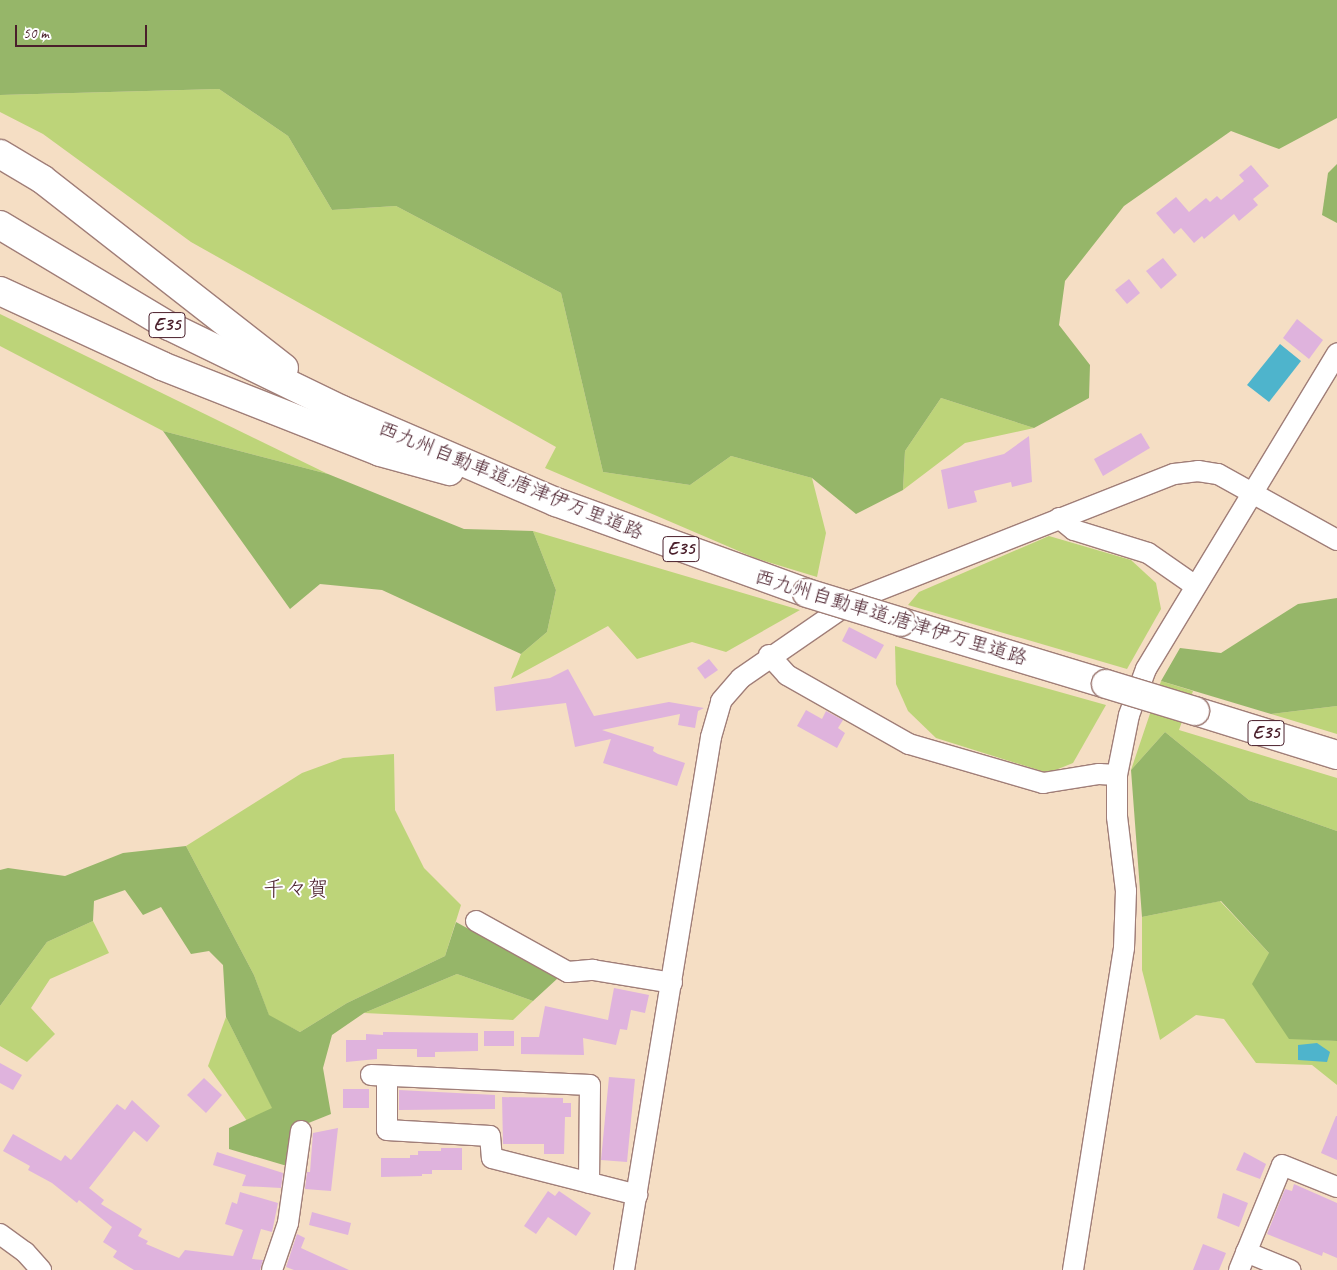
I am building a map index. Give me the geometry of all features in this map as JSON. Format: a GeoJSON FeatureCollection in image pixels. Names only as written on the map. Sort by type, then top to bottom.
{"type":"FeatureCollection","features":[{"type":"Feature","properties":{"kind":"highway"},"geometry":{"type":"LineString","coordinates":[[0,154],[42,179],[195,301],[342,410]]}},
{"type":"Feature","properties":{"kind":"highway","name":"西九州自動車道;唐津伊万里道路"},"geometry":{"type":"LineString","coordinates":[[0,224],[169,326],[342,410],[556,502],[808,593],[1337,755]]}},
{"type":"Feature","properties":{"kind":"highway"},"geometry":{"type":"LineString","coordinates":[[0,291],[162,366],[380,452],[556,502]]}},
{"type":"Feature","properties":{"kind":"street"},"geometry":{"type":"LineString","coordinates":[[1073,1270],[1124,948],[1126,890],[1117,817],[1117,775],[1129,715],[1146,669],[1194,585],[1337,353]]}},
{"type":"Feature","properties":{"kind":"street"},"geometry":{"type":"LineString","coordinates":[[624,1270],[711,737],[721,701],[740,678],[770,655],[854,600],[1174,474],[1198,471],[1218,474],[1337,540]]}},
{"type":"Feature","properties":{"kind":"street"},"geometry":{"type":"LineString","coordinates":[[1060,518],[1074,530],[1148,553],[1194,585]]}},
{"type":"Feature","properties":{"kind":"street"},"geometry":{"type":"LineString","coordinates":[[770,655],[787,675],[909,744],[1044,783],[1099,774],[1117,775]]}},
{"type":"Feature","properties":{"kind":"street"},"geometry":{"type":"LineString","coordinates":[[476,921],[568,972],[593,970],[672,983]]}},
{"type":"Feature","properties":{"kind":"street"},"geometry":{"type":"LineString","coordinates":[[588,1183],[590,1085],[379,1076],[387,1130],[490,1136],[492,1158],[637,1196]]}},
{"type":"Feature","properties":{"kind":"street"},"geometry":{"type":"LineString","coordinates":[[272,1270],[288,1223],[301,1131]]}},
{"type":"Feature","properties":{"kind":"street"},"geometry":{"type":"LineString","coordinates":[[1290,1270],[1242,1261],[1282,1165],[1337,1187]]}},
{"type":"Feature","properties":{"kind":"street"},"geometry":{"type":"LineString","coordinates":[[0,1234],[25,1252],[41,1270]]}},
{"type":"Feature","properties":{"kind":"green space"},"geometry":{"type":"Polygon","coordinates":[[[0,0],[1337,0],[1337,118],[1279,149],[1231,131],[1124,206],[1065,281],[1059,325],[1090,365],[1089,398],[1034,428],[941,398],[905,451],[903,490],[856,514],[812,478],[731,456],[690,485],[603,472],[561,293],[396,206],[332,210],[288,136],[219,89],[0,95],[0,0]]]}},
{"type":"Feature","properties":{"kind":"green space"},"geometry":{"type":"Polygon","coordinates":[[[219,89],[288,136],[332,210],[396,206],[561,293],[603,472],[690,485],[731,456],[812,478],[826,533],[817,577],[755,558],[545,468],[556,447],[191,242],[43,134],[0,112],[0,95],[219,89]]]}},
{"type":"Feature","properties":{"kind":"green space"},"geometry":{"type":"Polygon","coordinates":[[[1337,164],[1337,223],[1322,215],[1328,173],[1337,164]]]}},
{"type":"Feature","properties":{"kind":"green space"},"geometry":{"type":"Polygon","coordinates":[[[0,314],[328,474],[163,431],[0,346],[0,314]]]}},
{"type":"Feature","properties":{"kind":"green space"},"geometry":{"type":"Polygon","coordinates":[[[941,398],[1034,428],[965,443],[903,490],[905,451],[941,398]]]}},
{"type":"Feature","properties":{"kind":"green space"},"geometry":{"type":"Polygon","coordinates":[[[163,431],[328,474],[464,529],[533,531],[556,590],[547,632],[521,654],[382,590],[320,584],[290,609],[163,431]]]}},
{"type":"Feature","properties":{"kind":"green space"},"geometry":{"type":"Polygon","coordinates":[[[533,531],[800,610],[726,652],[692,642],[637,659],[608,626],[511,679],[521,654],[547,632],[556,590],[533,531]]]}},
{"type":"Feature","properties":{"kind":"green space"},"geometry":{"type":"Polygon","coordinates":[[[1049,536],[1131,560],[1156,583],[1161,609],[1127,669],[908,605],[919,592],[1049,536]]]}},
{"type":"Feature","properties":{"kind":"green space"},"geometry":{"type":"Polygon","coordinates":[[[1337,598],[1337,706],[1271,714],[1161,681],[1180,648],[1221,653],[1298,604],[1337,598]]]}},
{"type":"Feature","properties":{"kind":"green space"},"geometry":{"type":"Polygon","coordinates":[[[895,646],[1106,705],[1073,763],[1048,773],[936,738],[908,711],[896,684],[895,646]]]}},
{"type":"Feature","properties":{"kind":"green space"},"geometry":{"type":"Polygon","coordinates":[[[1161,681],[1193,691],[1179,730],[1337,778],[1337,831],[1249,800],[1165,732],[1131,770],[1161,681]]]}},
{"type":"Feature","properties":{"kind":"green space"},"geometry":{"type":"Polygon","coordinates":[[[1337,706],[1337,734],[1271,714],[1337,706]]]}},
{"type":"Feature","properties":{"kind":"green space"},"geometry":{"type":"Polygon","coordinates":[[[1165,732],[1249,800],[1337,831],[1337,1041],[1289,1039],[1252,984],[1269,953],[1221,901],[1142,917],[1131,770],[1165,732]]]}},
{"type":"Feature","properties":{"kind":"green space"},"geometry":{"type":"Polygon","coordinates":[[[394,754],[395,810],[424,868],[461,905],[445,956],[347,1003],[300,1032],[269,1016],[254,975],[186,846],[302,773],[343,758],[394,754]]]}},
{"type":"Feature","properties":{"kind":"green space"},"geometry":{"type":"Polygon","coordinates":[[[186,846],[254,975],[269,1015],[300,1032],[347,1003],[445,956],[456,922],[558,978],[533,1001],[457,974],[364,1013],[332,1035],[323,1068],[331,1114],[296,1128],[287,1166],[229,1149],[229,1128],[272,1108],[226,1017],[223,965],[209,951],[191,954],[161,907],[143,915],[125,890],[94,901],[93,921],[47,942],[0,1006],[0,870],[8,868],[65,876],[123,853],[186,846]]]}},
{"type":"Feature","properties":{"kind":"green space"},"geometry":{"type":"Polygon","coordinates":[[[1220,901],[1269,953],[1289,1038],[1337,1041],[1337,1085],[1312,1065],[1256,1063],[1224,1019],[1196,1015],[1160,1040],[1142,970],[1142,917],[1220,901]]]}},
{"type":"Feature","properties":{"kind":"green space"},"geometry":{"type":"Polygon","coordinates":[[[93,921],[109,953],[50,979],[31,1008],[55,1034],[27,1062],[0,1046],[0,1006],[47,942],[93,921]]]}},
{"type":"Feature","properties":{"kind":"green space"},"geometry":{"type":"Polygon","coordinates":[[[457,974],[533,1001],[513,1020],[364,1013],[457,974]]]}},
{"type":"Feature","properties":{"kind":"green space"},"geometry":{"type":"Polygon","coordinates":[[[226,1017],[273,1109],[247,1121],[208,1066],[226,1017]]]}},
{"type":"Feature","properties":{"kind":"water"},"geometry":{"type":"Polygon","coordinates":[[[1280,344],[1301,361],[1269,402],[1247,385],[1280,344]]]}},
{"type":"Feature","properties":{"kind":"water"},"geometry":{"type":"Polygon","coordinates":[[[1317,1043],[1330,1052],[1327,1062],[1298,1060],[1298,1045],[1317,1043]]]}},
{"type":"Feature","properties":{"kind":"building"},"geometry":{"type":"Polygon","coordinates":[[[1251,165],[1269,186],[1253,199],[1258,205],[1239,221],[1234,214],[1204,239],[1202,236],[1194,243],[1181,228],[1174,234],[1156,213],[1176,197],[1189,212],[1206,198],[1210,202],[1217,196],[1221,200],[1244,181],[1239,175],[1251,165]]]}},
{"type":"Feature","properties":{"kind":"building"},"geometry":{"type":"Polygon","coordinates":[[[1163,258],[1177,275],[1161,289],[1146,271],[1163,258]]]}},
{"type":"Feature","properties":{"kind":"building"},"geometry":{"type":"Polygon","coordinates":[[[1129,279],[1140,293],[1127,304],[1115,290],[1129,279]]]}},
{"type":"Feature","properties":{"kind":"building"},"geometry":{"type":"Polygon","coordinates":[[[1297,319],[1323,340],[1309,359],[1283,338],[1297,319]]]}},
{"type":"Feature","properties":{"kind":"building"},"geometry":{"type":"Polygon","coordinates":[[[1141,433],[1150,448],[1103,476],[1094,459],[1141,433]]]}},
{"type":"Feature","properties":{"kind":"building"},"geometry":{"type":"Polygon","coordinates":[[[1029,436],[1032,482],[1012,487],[1011,482],[974,491],[977,502],[948,509],[941,470],[1004,454],[1029,436]]]}},
{"type":"Feature","properties":{"kind":"building"},"geometry":{"type":"Polygon","coordinates":[[[849,627],[884,645],[876,659],[842,641],[849,627]]]}},
{"type":"Feature","properties":{"kind":"building"},"geometry":{"type":"Polygon","coordinates":[[[709,659],[718,670],[705,679],[697,668],[709,659]]]}},
{"type":"Feature","properties":{"kind":"building"},"geometry":{"type":"Polygon","coordinates":[[[568,669],[594,716],[669,702],[704,708],[698,711],[695,728],[678,725],[680,714],[602,730],[654,747],[653,751],[658,754],[685,763],[677,786],[603,763],[611,739],[575,747],[566,703],[496,711],[494,687],[550,678],[568,669]]]}},
{"type":"Feature","properties":{"kind":"building"},"geometry":{"type":"Polygon","coordinates":[[[806,710],[822,719],[826,711],[843,720],[838,728],[845,733],[837,748],[797,726],[806,710]]]}},
{"type":"Feature","properties":{"kind":"building"},"geometry":{"type":"Polygon","coordinates":[[[614,988],[649,995],[645,1013],[631,1010],[627,1030],[620,1029],[616,1045],[583,1038],[584,1055],[521,1054],[521,1037],[539,1037],[545,1006],[608,1020],[614,988]]]}},
{"type":"Feature","properties":{"kind":"building"},"geometry":{"type":"Polygon","coordinates":[[[484,1031],[514,1031],[514,1046],[484,1046],[484,1031]]]}},
{"type":"Feature","properties":{"kind":"building"},"geometry":{"type":"Polygon","coordinates":[[[383,1032],[478,1033],[478,1051],[435,1052],[435,1057],[417,1057],[417,1049],[377,1049],[377,1059],[346,1062],[346,1040],[366,1040],[366,1034],[383,1035],[383,1032]]]}},
{"type":"Feature","properties":{"kind":"building"},"geometry":{"type":"Polygon","coordinates":[[[0,1063],[22,1075],[13,1090],[0,1083],[0,1063]]]}},
{"type":"Feature","properties":{"kind":"building"},"geometry":{"type":"Polygon","coordinates":[[[609,1077],[635,1079],[627,1162],[601,1160],[609,1077]]]}},
{"type":"Feature","properties":{"kind":"building"},"geometry":{"type":"Polygon","coordinates":[[[204,1078],[222,1095],[206,1113],[187,1095],[204,1078]]]}},
{"type":"Feature","properties":{"kind":"building"},"geometry":{"type":"Polygon","coordinates":[[[343,1089],[369,1089],[369,1108],[343,1108],[343,1089]]]}},
{"type":"Feature","properties":{"kind":"building"},"geometry":{"type":"Polygon","coordinates":[[[399,1090],[495,1095],[495,1109],[399,1110],[399,1090]]]}},
{"type":"Feature","properties":{"kind":"building"},"geometry":{"type":"Polygon","coordinates":[[[502,1097],[563,1098],[563,1103],[571,1103],[571,1117],[565,1117],[564,1154],[544,1154],[544,1144],[503,1144],[502,1097]]]}},
{"type":"Feature","properties":{"kind":"building"},"geometry":{"type":"Polygon","coordinates":[[[132,1100],[160,1126],[147,1142],[134,1131],[89,1188],[104,1200],[101,1204],[142,1229],[138,1236],[148,1241],[146,1244],[179,1258],[185,1250],[233,1256],[243,1230],[225,1224],[232,1202],[237,1204],[240,1192],[278,1203],[272,1232],[261,1229],[252,1259],[263,1260],[260,1270],[134,1270],[113,1257],[117,1251],[103,1242],[112,1227],[79,1200],[77,1203],[52,1183],[28,1170],[30,1166],[3,1151],[13,1134],[61,1161],[65,1155],[71,1160],[117,1104],[125,1110],[132,1100]]]}},
{"type":"Feature","properties":{"kind":"building"},"geometry":{"type":"Polygon","coordinates":[[[1337,1116],[1337,1160],[1321,1153],[1337,1116]]]}},
{"type":"Feature","properties":{"kind":"building"},"geometry":{"type":"Polygon","coordinates":[[[338,1128],[331,1191],[305,1189],[307,1172],[310,1172],[313,1133],[338,1128]]]}},
{"type":"Feature","properties":{"kind":"building"},"geometry":{"type":"Polygon","coordinates":[[[441,1148],[462,1148],[462,1170],[432,1170],[432,1174],[422,1174],[422,1176],[381,1177],[381,1158],[410,1158],[410,1155],[418,1155],[418,1151],[441,1151],[441,1148]]]}},
{"type":"Feature","properties":{"kind":"building"},"geometry":{"type":"Polygon","coordinates":[[[217,1152],[283,1173],[281,1188],[242,1186],[246,1175],[213,1165],[217,1152]]]}},
{"type":"Feature","properties":{"kind":"building"},"geometry":{"type":"Polygon","coordinates":[[[1244,1152],[1266,1164],[1260,1179],[1236,1170],[1244,1152]]]}},
{"type":"Feature","properties":{"kind":"building"},"geometry":{"type":"Polygon","coordinates":[[[1294,1184],[1337,1203],[1337,1258],[1323,1252],[1322,1256],[1267,1234],[1285,1189],[1292,1191],[1294,1184]]]}},
{"type":"Feature","properties":{"kind":"building"},"geometry":{"type":"Polygon","coordinates":[[[548,1191],[555,1196],[559,1191],[591,1213],[576,1236],[548,1217],[536,1234],[524,1226],[548,1191]]]}},
{"type":"Feature","properties":{"kind":"building"},"geometry":{"type":"Polygon","coordinates":[[[1223,1193],[1248,1203],[1239,1227],[1217,1218],[1223,1193]]]}},
{"type":"Feature","properties":{"kind":"building"},"geometry":{"type":"Polygon","coordinates":[[[312,1212],[351,1223],[348,1235],[309,1225],[312,1212]]]}},
{"type":"Feature","properties":{"kind":"building"},"geometry":{"type":"Polygon","coordinates":[[[297,1234],[305,1238],[301,1248],[349,1270],[294,1270],[286,1267],[297,1234]]]}},
{"type":"Feature","properties":{"kind":"building"},"geometry":{"type":"Polygon","coordinates":[[[1203,1244],[1226,1253],[1219,1270],[1193,1270],[1203,1244]]]}},
{"type":"Feature","properties":{"kind":"district","name":"千々賀"},"geometry":{"type":"Point","coordinates":[296,890]}}]}
